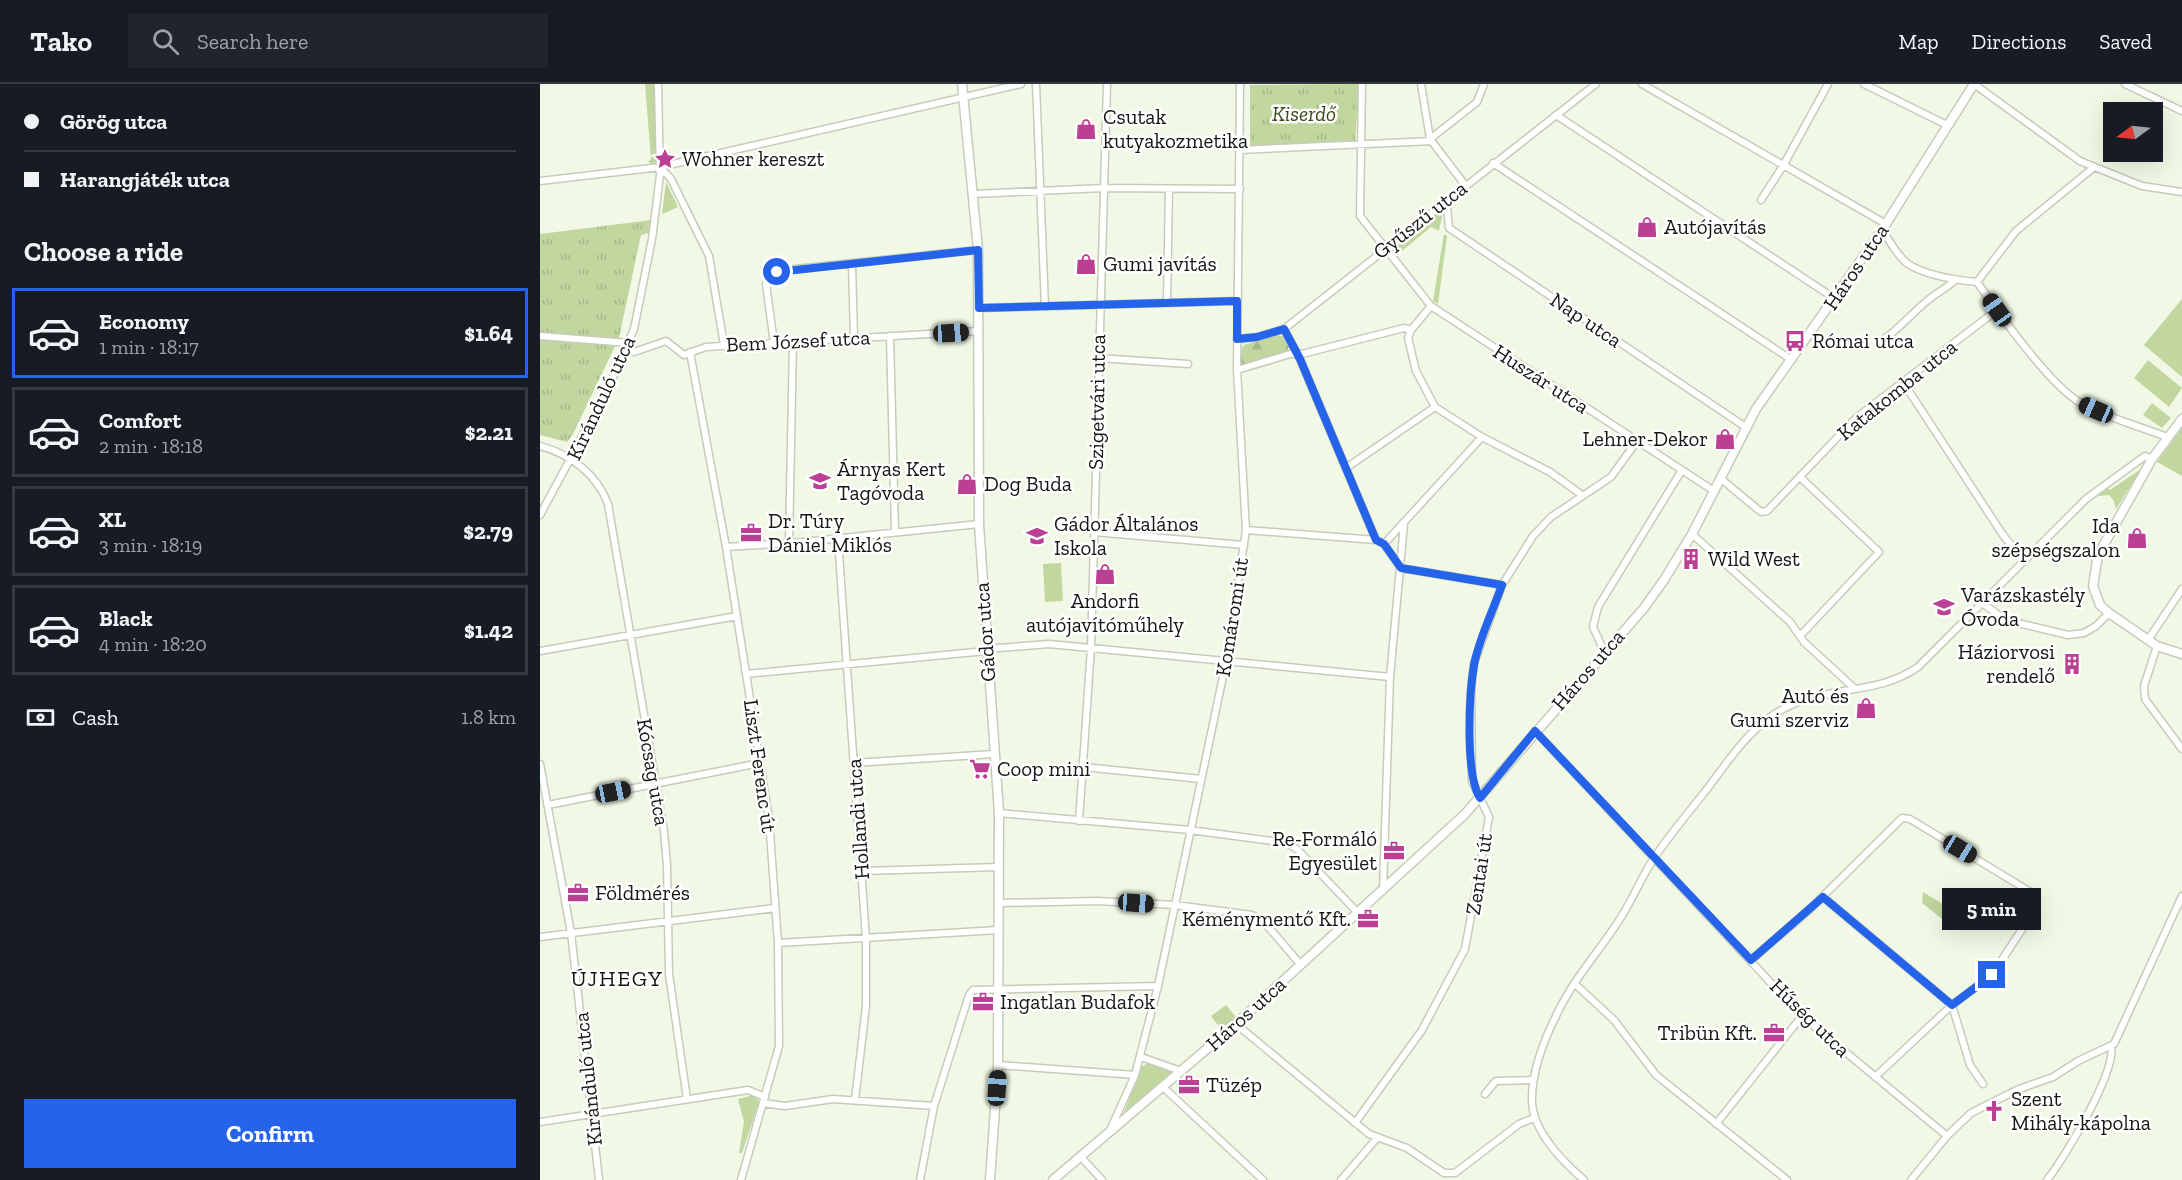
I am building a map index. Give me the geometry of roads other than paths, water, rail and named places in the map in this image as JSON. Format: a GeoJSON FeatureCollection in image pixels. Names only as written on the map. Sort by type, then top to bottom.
{"type":"FeatureCollection","features":[{"type":"Feature","properties":{"kind":"street","name":"Kiránduló utca"},"geometry":{"type":"LineString","coordinates":[[540,515],[572,460],[628,346],[652,239],[660,167],[658,84]]}},
{"type":"Feature","properties":{"kind":"street","name":"Gádor utca"},"geometry":{"type":"LineString","coordinates":[[962,84],[978,250],[979,524],[999,813],[999,1065],[990,1180]]}},
{"type":"Feature","properties":{"kind":"street"},"geometry":{"type":"LineString","coordinates":[[540,181],[660,167],[963,95],[1021,84]]}},
{"type":"Feature","properties":{"kind":"street"},"geometry":{"type":"LineString","coordinates":[[1036,84],[1045,307]]}},
{"type":"Feature","properties":{"kind":"street","name":"Szigetvári utca"},"geometry":{"type":"LineString","coordinates":[[1079,821],[1091,648],[1107,84]]}},
{"type":"Feature","properties":{"kind":"street","name":"Komáromi út"},"geometry":{"type":"LineString","coordinates":[[1107,1135],[1135,1076],[1158,986],[1226,662],[1246,530],[1237,370],[1240,84]]}},
{"type":"Feature","properties":{"kind":"street","name":"Huszár utca"},"geometry":{"type":"LineString","coordinates":[[1362,84],[1359,146],[1360,216],[1431,306],[1714,491]]}},
{"type":"Feature","properties":{"kind":"street"},"geometry":{"type":"LineString","coordinates":[[1421,84],[1431,140],[1465,185]]}},
{"type":"Feature","properties":{"kind":"street"},"geometry":{"type":"LineString","coordinates":[[1240,150],[1359,146],[1431,140],[1477,102],[1484,84]]}},
{"type":"Feature","properties":{"kind":"street","name":"Gyűszű utca"},"geometry":{"type":"LineString","coordinates":[[1237,339],[1257,337],[1284,329],[1384,248],[1596,84]]}},
{"type":"Feature","properties":{"kind":"street"},"geometry":{"type":"LineString","coordinates":[[1642,84],[1884,227],[1898,254],[1909,264],[1955,280],[1977,282],[1997,310],[2070,395],[2096,410],[2167,437]]}},
{"type":"Feature","properties":{"kind":"street"},"geometry":{"type":"LineString","coordinates":[[1761,200],[1783,166],[1828,84]]}},
{"type":"Feature","properties":{"kind":"street"},"geometry":{"type":"LineString","coordinates":[[1864,84],[1947,125]]}},
{"type":"Feature","properties":{"kind":"street"},"geometry":{"type":"LineString","coordinates":[[1974,84],[2068,154],[2093,168],[2142,186],[2182,192]]}},
{"type":"Feature","properties":{"kind":"street","name":"Háros utca"},"geometry":{"type":"LineString","coordinates":[[1053,1180],[1236,1024],[1383,892],[1480,798],[1664,580],[1692,534],[1773,383],[1792,360],[1884,227],[1974,84]]}},
{"type":"Feature","properties":{"kind":"street"},"geometry":{"type":"LineString","coordinates":[[2125,84],[2182,111]]}},
{"type":"Feature","properties":{"kind":"street"},"geometry":{"type":"LineString","coordinates":[[1556,115],[1834,298]]}},
{"type":"Feature","properties":{"kind":"street"},"geometry":{"type":"LineString","coordinates":[[1493,163],[1792,360]]}},
{"type":"Feature","properties":{"kind":"street"},"geometry":{"type":"LineString","coordinates":[[660,167],[671,180],[709,256],[724,345]]}},
{"type":"Feature","properties":{"kind":"street"},"geometry":{"type":"LineString","coordinates":[[1977,282],[2016,231],[2093,168]]}},
{"type":"Feature","properties":{"kind":"street"},"geometry":{"type":"LineString","coordinates":[[973,194],[1103,188],[1240,189]]}},
{"type":"Feature","properties":{"kind":"street"},"geometry":{"type":"LineString","coordinates":[[1167,302],[1169,189]]}},
{"type":"Feature","properties":{"kind":"street","name":"Nap utca"},"geometry":{"type":"LineString","coordinates":[[1443,202],[1447,208],[1449,228],[1747,428]]}},
{"type":"Feature","properties":{"kind":"street"},"geometry":{"type":"LineString","coordinates":[[774,343],[768,276],[777,272],[978,250]]}},
{"type":"Feature","properties":{"kind":"street"},"geometry":{"type":"LineString","coordinates":[[852,264],[854,338]]}},
{"type":"Feature","properties":{"kind":"street"},"geometry":{"type":"LineString","coordinates":[[1883,340],[1903,326],[1928,300],[1945,291],[1955,280]]}},
{"type":"Feature","properties":{"kind":"street"},"geometry":{"type":"LineString","coordinates":[[979,308],[1237,301]]}},
{"type":"Feature","properties":{"kind":"street"},"geometry":{"type":"LineString","coordinates":[[1431,306],[1411,330],[1408,338],[1416,372],[1435,407],[1482,437],[1550,472],[1582,495]]}},
{"type":"Feature","properties":{"kind":"street","name":"Katakomba utca"},"geometry":{"type":"LineString","coordinates":[[1720,478],[1761,512],[1767,511],[1856,418],[1997,310]]}},
{"type":"Feature","properties":{"kind":"street"},"geometry":{"type":"LineString","coordinates":[[1237,370],[1404,328],[1411,330]]}},
{"type":"Feature","properties":{"kind":"street"},"geometry":{"type":"LineString","coordinates":[[1284,329],[1297,354],[1376,540]]}},
{"type":"Feature","properties":{"kind":"street","name":"Bem József utca"},"geometry":{"type":"LineString","coordinates":[[690,352],[706,346],[979,331]]}},
{"type":"Feature","properties":{"kind":"street"},"geometry":{"type":"LineString","coordinates":[[540,336],[628,346],[634,352],[666,341],[682,354],[690,352]]}},
{"type":"Feature","properties":{"kind":"street"},"geometry":{"type":"LineString","coordinates":[[890,336],[895,532]]}},
{"type":"Feature","properties":{"kind":"street"},"geometry":{"type":"LineString","coordinates":[[789,543],[793,342]]}},
{"type":"Feature","properties":{"kind":"street","name":"Liszt Ferenc út"},"geometry":{"type":"LineString","coordinates":[[690,352],[726,547],[769,819],[776,908],[779,1046],[741,1180]]}},
{"type":"Feature","properties":{"kind":"street"},"geometry":{"type":"LineString","coordinates":[[1098,358],[1188,364]]}},
{"type":"Feature","properties":{"kind":"street"},"geometry":{"type":"LineString","coordinates":[[1903,382],[2003,535],[2024,561]]}},
{"type":"Feature","properties":{"kind":"street"},"geometry":{"type":"LineString","coordinates":[[1346,468],[1435,407]]}},
{"type":"Feature","properties":{"kind":"street"},"geometry":{"type":"LineString","coordinates":[[2182,419],[2152,459],[2095,565],[2095,596],[2109,613],[2157,646],[2182,654]]}},
{"type":"Feature","properties":{"kind":"street"},"geometry":{"type":"LineString","coordinates":[[1384,544],[1482,437]]}},
{"type":"Feature","properties":{"kind":"street","name":"Zentai út"},"geometry":{"type":"LineString","coordinates":[[1355,1123],[1422,1030],[1465,949],[1489,817],[1474,788],[1471,771],[1472,680],[1474,663],[1502,585],[1533,536],[1551,517],[1611,477],[1637,441]]}},
{"type":"Feature","properties":{"kind":"street","name":"Kócsag utca"},"geometry":{"type":"LineString","coordinates":[[540,446],[559,451],[572,460],[596,481],[608,504],[656,784],[667,865],[669,974],[687,1099]]}},
{"type":"Feature","properties":{"kind":"street"},"geometry":{"type":"LineString","coordinates":[[1584,1180],[1555,1150],[1534,1118],[1533,1080],[1548,1032],[1575,984],[1617,924],[1653,859],[1740,745],[1768,718],[1813,695],[1855,689],[1901,677],[1918,667],[2094,492],[2145,456],[2152,459]]}},
{"type":"Feature","properties":{"kind":"street"},"geometry":{"type":"LineString","coordinates":[[1604,651],[1593,627],[1598,607],[1682,470]]}},
{"type":"Feature","properties":{"kind":"street"},"geometry":{"type":"LineString","coordinates":[[1800,477],[1879,552],[1800,636]]}},
{"type":"Feature","properties":{"kind":"street"},"geometry":{"type":"LineString","coordinates":[[726,547],[838,539],[979,524]]}},
{"type":"Feature","properties":{"kind":"street"},"geometry":{"type":"LineString","coordinates":[[1383,892],[1390,677],[1404,524]]}},
{"type":"Feature","properties":{"kind":"street"},"geometry":{"type":"LineString","coordinates":[[1246,530],[1376,540],[1384,544],[1401,568],[1502,585]]}},
{"type":"Feature","properties":{"kind":"street"},"geometry":{"type":"LineString","coordinates":[[1094,532],[1244,545]]}},
{"type":"Feature","properties":{"kind":"street"},"geometry":{"type":"LineString","coordinates":[[1692,534],[1790,622],[1800,636],[1855,689]]}},
{"type":"Feature","properties":{"kind":"street","name":"Hollandi utca"},"geometry":{"type":"LineString","coordinates":[[838,539],[866,939],[866,1006],[855,1100]]}},
{"type":"Feature","properties":{"kind":"street"},"geometry":{"type":"LineString","coordinates":[[2148,640],[2182,589]]}},
{"type":"Feature","properties":{"kind":"street"},"geometry":{"type":"LineString","coordinates":[[1981,602],[2005,620],[2068,635],[2090,630],[2109,613]]}},
{"type":"Feature","properties":{"kind":"street"},"geometry":{"type":"LineString","coordinates":[[540,651],[737,616]]}},
{"type":"Feature","properties":{"kind":"street"},"geometry":{"type":"LineString","coordinates":[[746,674],[1049,644],[1390,677]]}},
{"type":"Feature","properties":{"kind":"street"},"geometry":{"type":"LineString","coordinates":[[2157,646],[2144,686],[2145,699],[2182,749]]}},
{"type":"Feature","properties":{"kind":"street","name":"Hűség utca"},"geometry":{"type":"LineString","coordinates":[[1535,731],[1802,1016],[1947,1136]]}},
{"type":"Feature","properties":{"kind":"street"},"geometry":{"type":"LineString","coordinates":[[854,763],[994,754]]}},
{"type":"Feature","properties":{"kind":"street"},"geometry":{"type":"LineString","coordinates":[[540,802],[548,803],[656,784],[760,763]]}},
{"type":"Feature","properties":{"kind":"street","name":"Kiránduló utca"},"geometry":{"type":"LineString","coordinates":[[540,764],[571,933],[599,1180]]}},
{"type":"Feature","properties":{"kind":"street"},"geometry":{"type":"LineString","coordinates":[[1084,767],[1202,779]]}},
{"type":"Feature","properties":{"kind":"street"},"geometry":{"type":"LineString","coordinates":[[999,813],[1190,831],[1292,845],[1358,913]]}},
{"type":"Feature","properties":{"kind":"street"},"geometry":{"type":"LineString","coordinates":[[1751,960],[1823,897],[1902,818],[1919,824],[2023,887],[2033,898],[2034,911],[1996,970],[1952,1005],[1875,1077]]}},
{"type":"Feature","properties":{"kind":"street"},"geometry":{"type":"LineString","coordinates":[[861,871],[999,867]]}},
{"type":"Feature","properties":{"kind":"street"},"geometry":{"type":"LineString","coordinates":[[2047,1180],[2068,1153],[2110,1066],[2111,1046],[2182,896]]}},
{"type":"Feature","properties":{"kind":"street"},"geometry":{"type":"LineString","coordinates":[[1823,897],[1952,1005],[1970,1065],[1983,1084]]}},
{"type":"Feature","properties":{"kind":"street"},"geometry":{"type":"LineString","coordinates":[[999,903],[1097,900],[1175,905],[1243,913],[1258,917],[1301,964]]}},
{"type":"Feature","properties":{"kind":"street"},"geometry":{"type":"LineString","coordinates":[[540,937],[776,908]]}},
{"type":"Feature","properties":{"kind":"street"},"geometry":{"type":"LineString","coordinates":[[778,943],[999,930]]}},
{"type":"Feature","properties":{"kind":"street"},"geometry":{"type":"LineString","coordinates":[[1575,984],[1614,1020],[1656,1075],[1787,1180]]}},
{"type":"Feature","properties":{"kind":"street"},"geometry":{"type":"LineString","coordinates":[[920,1180],[934,1106],[969,995],[978,989],[1158,986]]}},
{"type":"Feature","properties":{"kind":"street"},"geometry":{"type":"LineString","coordinates":[[1716,1124],[1802,1016]]}},
{"type":"Feature","properties":{"kind":"street"},"geometry":{"type":"LineString","coordinates":[[1236,1024],[1355,1123],[1377,1138],[1407,1148],[1444,1173],[1455,1177],[1519,1124],[1534,1118]]}},
{"type":"Feature","properties":{"kind":"street"},"geometry":{"type":"LineString","coordinates":[[1911,1180],[1947,1136],[1977,1110],[2053,1077],[2078,1061],[2111,1046]]}},
{"type":"Feature","properties":{"kind":"street"},"geometry":{"type":"LineString","coordinates":[[1141,1057],[1181,1071]]}},
{"type":"Feature","properties":{"kind":"street"},"geometry":{"type":"LineString","coordinates":[[999,1065],[1135,1076]]}},
{"type":"Feature","properties":{"kind":"street"},"geometry":{"type":"LineString","coordinates":[[1485,1094],[1496,1081],[1533,1080]]}},
{"type":"Feature","properties":{"kind":"street"},"geometry":{"type":"LineString","coordinates":[[1163,1087],[1263,1180]]}},
{"type":"Feature","properties":{"kind":"street"},"geometry":{"type":"LineString","coordinates":[[540,1122],[748,1090],[764,1100],[785,1106],[822,1100],[855,1100],[934,1106]]}},
{"type":"Feature","properties":{"kind":"street"},"geometry":{"type":"LineString","coordinates":[[1341,1180],[1377,1138]]}},
{"type":"Feature","properties":{"kind":"street"},"geometry":{"type":"LineString","coordinates":[[1081,1157],[1102,1180]]}},
{"type":"Feature","properties":{"kind":"place","name":"Csutak kutyakozmetika"},"geometry":{"type":"Point","coordinates":[1086,129]}},
{"type":"Feature","properties":{"kind":"place","name":"Wohner kereszt"},"geometry":{"type":"Point","coordinates":[665,159]}},
{"type":"Feature","properties":{"kind":"place","name":"Autójavítás"},"geometry":{"type":"Point","coordinates":[1647,227]}},
{"type":"Feature","properties":{"kind":"place","name":"Gumi javítás"},"geometry":{"type":"Point","coordinates":[1086,264]}},
{"type":"Feature","properties":{"kind":"place","name":"Római utca"},"geometry":{"type":"Point","coordinates":[1795,341]}},
{"type":"Feature","properties":{"kind":"place","name":"Lehner-Dekor"},"geometry":{"type":"Point","coordinates":[1725,439]}},
{"type":"Feature","properties":{"kind":"place","name":"Árnyas Kert Tagóvoda"},"geometry":{"type":"Point","coordinates":[820,481]}},
{"type":"Feature","properties":{"kind":"place","name":"Dog Buda"},"geometry":{"type":"Point","coordinates":[967,484]}},
{"type":"Feature","properties":{"kind":"place","name":"Dr. Túry Dániel Miklós"},"geometry":{"type":"Point","coordinates":[751,533]}},
{"type":"Feature","properties":{"kind":"place","name":"Gádor Általános Iskola"},"geometry":{"type":"Point","coordinates":[1037,536]}},
{"type":"Feature","properties":{"kind":"place","name":"Ida szépségszalon"},"geometry":{"type":"Point","coordinates":[2137,538]}},
{"type":"Feature","properties":{"kind":"place","name":"Wild West"},"geometry":{"type":"Point","coordinates":[1691,559]}},
{"type":"Feature","properties":{"kind":"place","name":"Andorfi autójavítóműhely"},"geometry":{"type":"Point","coordinates":[1105,574]}},
{"type":"Feature","properties":{"kind":"place","name":"Varázskastély Óvoda"},"geometry":{"type":"Point","coordinates":[1944,607]}},
{"type":"Feature","properties":{"kind":"place","name":"Háziorvosi rendelő"},"geometry":{"type":"Point","coordinates":[2072,664]}},
{"type":"Feature","properties":{"kind":"place","name":"Autó és Gumi szerviz"},"geometry":{"type":"Point","coordinates":[1866,708]}},
{"type":"Feature","properties":{"kind":"place","name":"Coop mini"},"geometry":{"type":"Point","coordinates":[980,769]}},
{"type":"Feature","properties":{"kind":"place","name":"Re-Formáló Egyesület"},"geometry":{"type":"Point","coordinates":[1394,851]}},
{"type":"Feature","properties":{"kind":"place","name":"Földmérés"},"geometry":{"type":"Point","coordinates":[578,893]}},
{"type":"Feature","properties":{"kind":"place","name":"Kéménymentő Kft."},"geometry":{"type":"Point","coordinates":[1368,919]}},
{"type":"Feature","properties":{"kind":"place","name":"Ingatlan Budafok"},"geometry":{"type":"Point","coordinates":[983,1002]}},
{"type":"Feature","properties":{"kind":"place","name":"Tribün Kft."},"geometry":{"type":"Point","coordinates":[1774,1033]}},
{"type":"Feature","properties":{"kind":"place","name":"Tüzép"},"geometry":{"type":"Point","coordinates":[1189,1085]}},
{"type":"Feature","properties":{"kind":"place","name":"Szent Mihály-kápolna"},"geometry":{"type":"Point","coordinates":[1994,1111]}},
{"type":"Feature","properties":{"kind":"district","name":"ÚJHEGY"},"geometry":{"type":"Point","coordinates":[617,978]}},
{"type":"Feature","properties":{"kind":"park label","name":"Kiserdő"},"geometry":{"type":"Point","coordinates":[1304,114]}}]}
